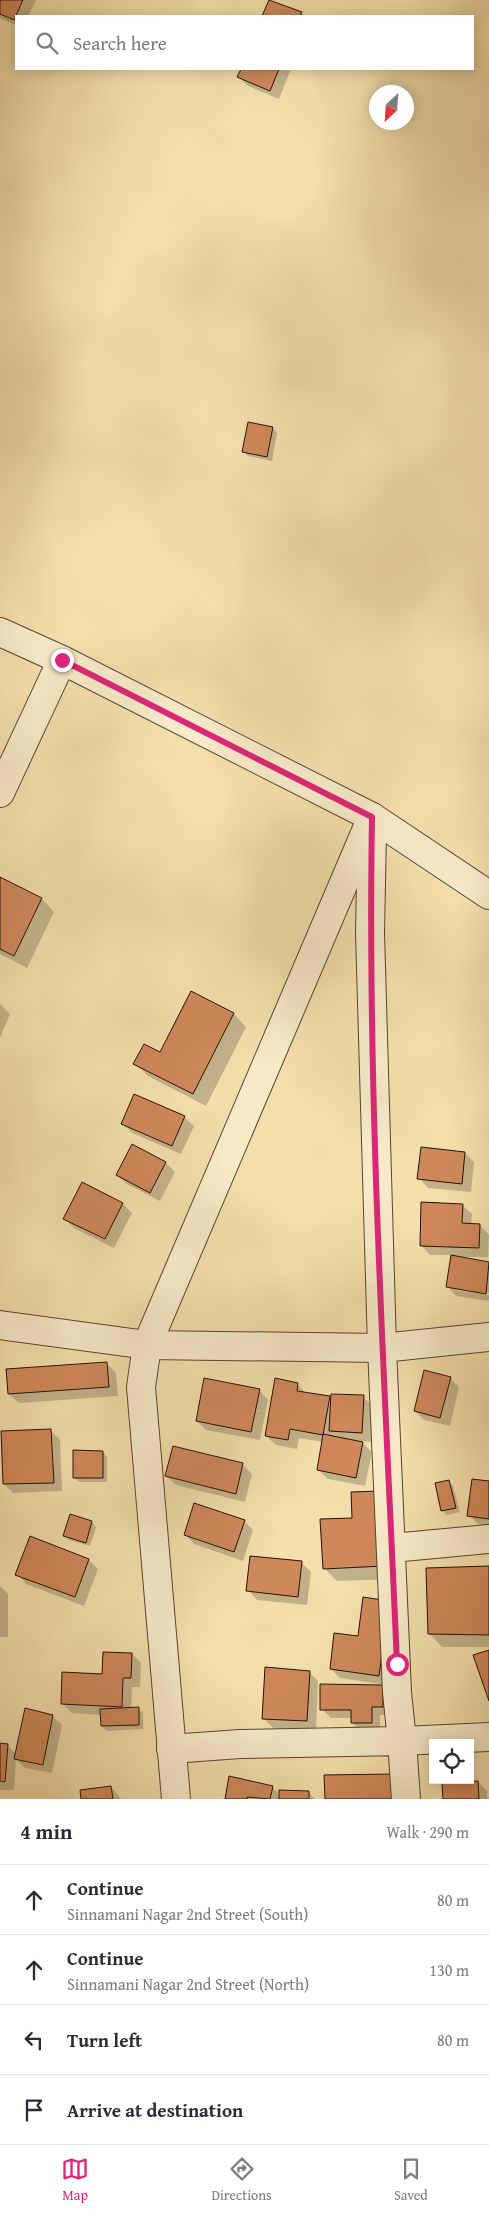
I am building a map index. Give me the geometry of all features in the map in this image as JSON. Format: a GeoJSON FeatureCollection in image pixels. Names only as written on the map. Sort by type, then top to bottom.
{"type":"FeatureCollection","features":[{"type":"Feature","properties":{"kind":"street"},"geometry":{"type":"LineString","coordinates":[[0,632],[62,660],[372,817],[489,895]]}},
{"type":"Feature","properties":{"kind":"street"},"geometry":{"type":"LineString","coordinates":[[0,793],[62,660]]}},
{"type":"Feature","properties":{"kind":"street"},"geometry":{"type":"LineString","coordinates":[[176,1799],[141,1387],[147,1345],[372,817]]}},
{"type":"Feature","properties":{"kind":"street"},"geometry":{"type":"LineString","coordinates":[[372,817],[370,933],[382,1348],[397,1692],[406,1799]]}},
{"type":"Feature","properties":{"kind":"street"},"geometry":{"type":"LineString","coordinates":[[0,1325],[147,1345],[382,1348],[489,1337]]}},
{"type":"Feature","properties":{"kind":"street"},"geometry":{"type":"LineString","coordinates":[[392,1548],[489,1540]]}},
{"type":"Feature","properties":{"kind":"street"},"geometry":{"type":"LineString","coordinates":[[171,1749],[277,1742],[489,1737]]}},
{"type":"Feature","properties":{"kind":"building"},"geometry":{"type":"Polygon","coordinates":[[[0,0],[23,0],[14,20],[0,14],[0,0]]]}},
{"type":"Feature","properties":{"kind":"building"},"geometry":{"type":"Polygon","coordinates":[[[269,0],[302,12],[300,15],[262,15],[269,0]]]}},
{"type":"Feature","properties":{"kind":"building"},"geometry":{"type":"Polygon","coordinates":[[[240,70],[279,70],[270,91],[237,77],[240,70]]]}},
{"type":"Feature","properties":{"kind":"building"},"geometry":{"type":"Polygon","coordinates":[[[248,422],[273,427],[267,457],[242,452],[248,422]]]}},
{"type":"Feature","properties":{"kind":"building"},"geometry":{"type":"Polygon","coordinates":[[[0,877],[42,898],[14,956],[0,949],[0,877]]]}},
{"type":"Feature","properties":{"kind":"building"},"geometry":{"type":"Polygon","coordinates":[[[191,991],[234,1013],[193,1094],[133,1064],[144,1044],[160,1052],[191,991]]]}},
{"type":"Feature","properties":{"kind":"building"},"geometry":{"type":"Polygon","coordinates":[[[134,1094],[185,1116],[172,1146],[121,1124],[134,1094]]]}},
{"type":"Feature","properties":{"kind":"building"},"geometry":{"type":"Polygon","coordinates":[[[132,1144],[166,1162],[150,1193],[116,1175],[132,1144]]]}},
{"type":"Feature","properties":{"kind":"building"},"geometry":{"type":"Polygon","coordinates":[[[421,1147],[465,1152],[462,1184],[417,1179],[421,1147]]]}},
{"type":"Feature","properties":{"kind":"building"},"geometry":{"type":"Polygon","coordinates":[[[82,1182],[123,1203],[105,1239],[63,1219],[82,1182]]]}},
{"type":"Feature","properties":{"kind":"building"},"geometry":{"type":"Polygon","coordinates":[[[421,1202],[463,1204],[462,1223],[480,1224],[479,1248],[420,1246],[421,1202]]]}},
{"type":"Feature","properties":{"kind":"building"},"geometry":{"type":"Polygon","coordinates":[[[451,1255],[489,1262],[486,1294],[446,1287],[451,1255]]]}},
{"type":"Feature","properties":{"kind":"building"},"geometry":{"type":"Polygon","coordinates":[[[107,1362],[109,1387],[8,1394],[6,1369],[107,1362]]]}},
{"type":"Feature","properties":{"kind":"building"},"geometry":{"type":"Polygon","coordinates":[[[424,1370],[451,1377],[440,1418],[414,1411],[424,1370]]]}},
{"type":"Feature","properties":{"kind":"building"},"geometry":{"type":"Polygon","coordinates":[[[204,1378],[260,1389],[251,1432],[196,1421],[204,1378]]]}},
{"type":"Feature","properties":{"kind":"building"},"geometry":{"type":"Polygon","coordinates":[[[275,1378],[298,1383],[297,1391],[330,1396],[323,1435],[290,1429],[288,1440],[265,1436],[275,1378]]]}},
{"type":"Feature","properties":{"kind":"building"},"geometry":{"type":"Polygon","coordinates":[[[331,1394],[364,1395],[362,1433],[329,1431],[331,1394]]]}},
{"type":"Feature","properties":{"kind":"building"},"geometry":{"type":"Polygon","coordinates":[[[51,1429],[54,1483],[3,1484],[1,1431],[51,1429]]]}},
{"type":"Feature","properties":{"kind":"building"},"geometry":{"type":"Polygon","coordinates":[[[323,1434],[363,1442],[356,1478],[317,1470],[323,1434]]]}},
{"type":"Feature","properties":{"kind":"building"},"geometry":{"type":"Polygon","coordinates":[[[173,1446],[243,1463],[236,1494],[165,1476],[173,1446]]]}},
{"type":"Feature","properties":{"kind":"building"},"geometry":{"type":"Polygon","coordinates":[[[73,1450],[103,1451],[103,1478],[73,1478],[73,1450]]]}},
{"type":"Feature","properties":{"kind":"building"},"geometry":{"type":"Polygon","coordinates":[[[472,1479],[489,1481],[489,1519],[467,1516],[472,1479]]]}},
{"type":"Feature","properties":{"kind":"building"},"geometry":{"type":"Polygon","coordinates":[[[449,1480],[456,1508],[441,1511],[435,1483],[449,1480]]]}},
{"type":"Feature","properties":{"kind":"building"},"geometry":{"type":"Polygon","coordinates":[[[380,1491],[384,1566],[323,1569],[320,1519],[352,1518],[351,1492],[380,1491]]]}},
{"type":"Feature","properties":{"kind":"building"},"geometry":{"type":"Polygon","coordinates":[[[194,1503],[245,1520],[234,1552],[184,1535],[194,1503]]]}},
{"type":"Feature","properties":{"kind":"building"},"geometry":{"type":"Polygon","coordinates":[[[70,1514],[92,1521],[86,1543],[63,1536],[70,1514]]]}},
{"type":"Feature","properties":{"kind":"building"},"geometry":{"type":"Polygon","coordinates":[[[30,1536],[89,1559],[75,1597],[15,1575],[30,1536]]]}},
{"type":"Feature","properties":{"kind":"building"},"geometry":{"type":"Polygon","coordinates":[[[250,1556],[302,1561],[298,1597],[246,1591],[250,1556]]]}},
{"type":"Feature","properties":{"kind":"building"},"geometry":{"type":"Polygon","coordinates":[[[489,1566],[489,1635],[428,1634],[426,1568],[489,1566]]]}},
{"type":"Feature","properties":{"kind":"building"},"geometry":{"type":"Polygon","coordinates":[[[363,1597],[389,1601],[379,1676],[330,1669],[334,1633],[358,1636],[363,1597]]]}},
{"type":"Feature","properties":{"kind":"building"},"geometry":{"type":"Polygon","coordinates":[[[489,1650],[489,1701],[473,1655],[489,1650]]]}},
{"type":"Feature","properties":{"kind":"building"},"geometry":{"type":"Polygon","coordinates":[[[103,1652],[132,1653],[131,1678],[123,1678],[122,1707],[61,1704],[62,1672],[102,1674],[103,1652]]]}},
{"type":"Feature","properties":{"kind":"building"},"geometry":{"type":"Polygon","coordinates":[[[265,1667],[310,1671],[307,1721],[262,1719],[265,1667]]]}},
{"type":"Feature","properties":{"kind":"building"},"geometry":{"type":"Polygon","coordinates":[[[320,1684],[383,1685],[383,1707],[372,1707],[372,1723],[351,1723],[351,1710],[320,1710],[320,1684]]]}},
{"type":"Feature","properties":{"kind":"building"},"geometry":{"type":"Polygon","coordinates":[[[139,1707],[139,1725],[101,1726],[100,1709],[139,1707]]]}},
{"type":"Feature","properties":{"kind":"building"},"geometry":{"type":"Polygon","coordinates":[[[25,1708],[53,1715],[43,1765],[14,1759],[25,1708]]]}},
{"type":"Feature","properties":{"kind":"building"},"geometry":{"type":"Polygon","coordinates":[[[0,1743],[8,1744],[5,1782],[0,1781],[0,1743]]]}},
{"type":"Feature","properties":{"kind":"building"},"geometry":{"type":"Polygon","coordinates":[[[395,1774],[396,1799],[325,1799],[324,1775],[395,1774]]]}},
{"type":"Feature","properties":{"kind":"building"},"geometry":{"type":"Polygon","coordinates":[[[229,1776],[273,1786],[270,1799],[247,1797],[247,1799],[225,1799],[229,1776]]]}},
{"type":"Feature","properties":{"kind":"building"},"geometry":{"type":"Polygon","coordinates":[[[474,1781],[478,1781],[479,1799],[443,1799],[442,1784],[474,1784],[474,1781]]]}},
{"type":"Feature","properties":{"kind":"building"},"geometry":{"type":"Polygon","coordinates":[[[111,1786],[113,1799],[81,1799],[80,1790],[111,1786]]]}},
{"type":"Feature","properties":{"kind":"building"},"geometry":{"type":"Polygon","coordinates":[[[279,1790],[309,1791],[309,1799],[279,1799],[279,1790]]]}},
{"type":"Feature","properties":{"kind":"route"},"geometry":{"type":"LineString","coordinates":[[62,660],[372,817],[370,933],[382,1348],[397,1664]]}}]}
